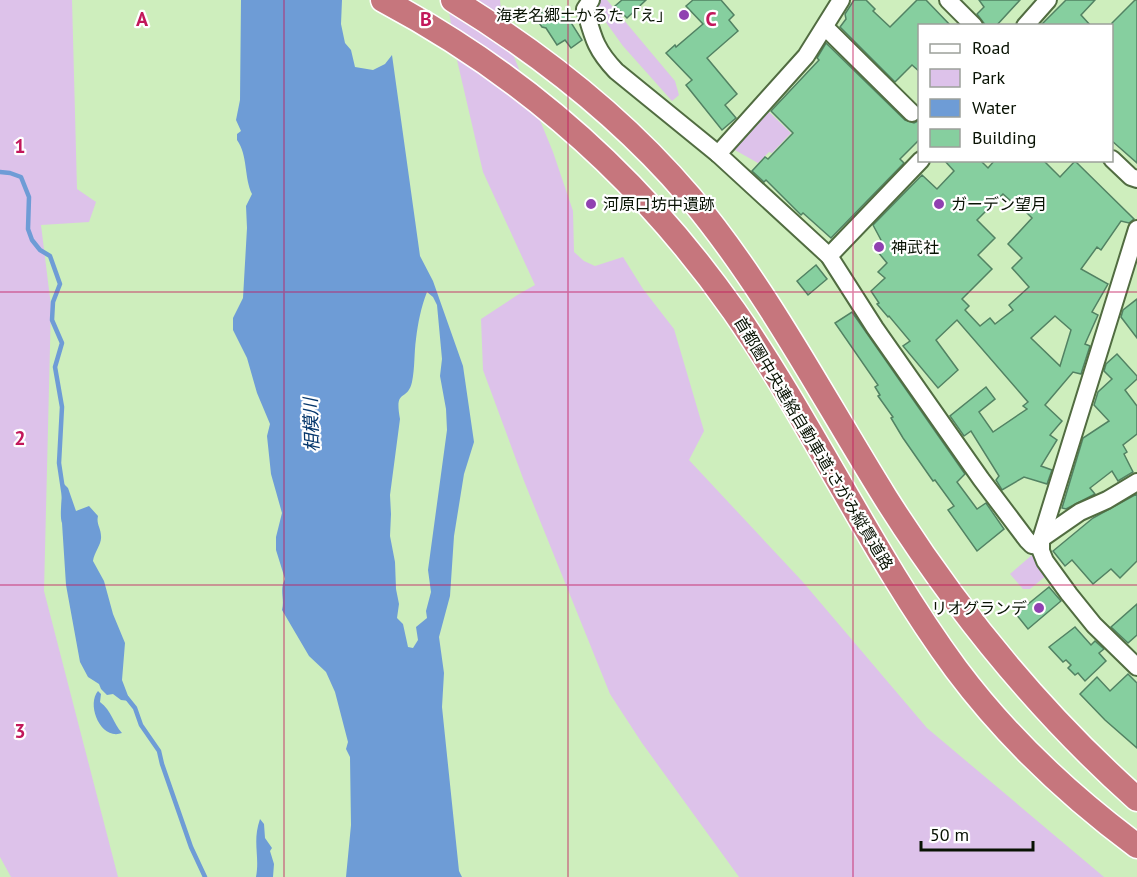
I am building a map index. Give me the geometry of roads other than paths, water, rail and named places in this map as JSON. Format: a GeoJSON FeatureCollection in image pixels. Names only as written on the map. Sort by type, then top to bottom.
{"type":"FeatureCollection","features":[{"type":"Feature","properties":{"kind":"highway","name":"首都圏中央連絡自動車道;さがみ縦貫道路"},"geometry":{"type":"LineString","coordinates":[[383,0],[463,46],[541,102],[622,175],[662,218],[732,308],[762,353],[903,591],[958,671],[1039,762],[1103,820],[1137,846]]}},
{"type":"Feature","properties":{"kind":"highway","name":"首都圏中央連絡自動車道;さがみ縦貫道路"},"geometry":{"type":"LineString","coordinates":[[453,0],[538,56],[582,91],[623,128],[689,197],[749,278],[885,498],[952,595],[990,645],[1060,725],[1137,798]]}},
{"type":"Feature","properties":{"kind":"street"},"geometry":{"type":"LineString","coordinates":[[591,0],[585,9],[595,44],[603,58],[718,154],[829,256],[875,328],[981,479],[1032,546],[1041,543],[1080,512],[1107,500],[1137,482]]}},
{"type":"Feature","properties":{"kind":"street"},"geometry":{"type":"LineString","coordinates":[[718,154],[806,56],[841,0]]}},
{"type":"Feature","properties":{"kind":"street"},"geometry":{"type":"LineString","coordinates":[[948,0],[972,24]]}},
{"type":"Feature","properties":{"kind":"street"},"geometry":{"type":"LineString","coordinates":[[1027,24],[1048,0]]}},
{"type":"Feature","properties":{"kind":"street"},"geometry":{"type":"LineString","coordinates":[[825,27],[916,116]]}},
{"type":"Feature","properties":{"kind":"street"},"geometry":{"type":"LineString","coordinates":[[1113,160],[1131,177],[1137,179]]}},
{"type":"Feature","properties":{"kind":"street"},"geometry":{"type":"LineString","coordinates":[[829,256],[919,162]]}},
{"type":"Feature","properties":{"kind":"street"},"geometry":{"type":"LineString","coordinates":[[1137,229],[1041,543],[1041,551],[1046,561],[1069,594],[1094,624],[1137,667]]}},
{"type":"Feature","properties":{"kind":"water","name":"相模川"},"geometry":{"type":"Polygon","coordinates":[[[241,0],[342,0],[341,24],[345,43],[351,50],[355,67],[373,70],[385,64],[392,55],[420,256],[433,281],[463,366],[474,442],[464,474],[454,536],[450,596],[439,637],[444,673],[442,707],[459,871],[462,877],[346,877],[351,825],[350,757],[346,749],[348,742],[335,692],[326,672],[309,656],[282,610],[282,587],[285,579],[276,550],[276,537],[282,513],[271,474],[267,436],[270,424],[257,393],[247,358],[233,330],[233,318],[243,298],[246,206],[252,194],[243,153],[237,140],[237,134],[241,131],[236,120],[240,100],[241,0]],[[427,292],[421,309],[415,344],[412,382],[399,403],[400,419],[390,495],[390,536],[399,604],[397,618],[403,624],[408,647],[413,648],[418,640],[416,627],[427,618],[426,611],[431,592],[428,570],[447,430],[440,376],[442,359],[437,305],[427,292]]]}},
{"type":"Feature","properties":{"kind":"water"},"geometry":{"type":"Polygon","coordinates":[[[62,482],[68,488],[76,511],[89,506],[98,516],[101,539],[93,561],[104,581],[113,614],[125,643],[122,680],[130,701],[121,700],[113,694],[107,695],[99,684],[88,677],[80,662],[66,585],[61,515],[62,482]]]}},
{"type":"Feature","properties":{"kind":"water"},"geometry":{"type":"Polygon","coordinates":[[[98,691],[101,694],[100,702],[122,733],[108,732],[98,720],[94,705],[98,691]]]}},
{"type":"Feature","properties":{"kind":"water"},"geometry":{"type":"Polygon","coordinates":[[[260,819],[264,824],[265,838],[272,848],[270,851],[274,864],[273,877],[256,877],[256,842],[260,819]]]}},
{"type":"Feature","properties":{"kind":"waterway"},"geometry":{"type":"LineString","coordinates":[[0,172],[21,177],[29,197],[28,229],[32,240],[40,250],[50,256],[60,284],[53,302],[52,320],[62,343],[55,367],[62,407],[59,463],[65,503]]}},
{"type":"Feature","properties":{"kind":"waterway"},"geometry":{"type":"LineString","coordinates":[[127,698],[135,708],[141,725],[159,751],[191,847],[205,877]]}},
{"type":"Feature","properties":{"kind":"place","name":"海老名郷土かるた「え」"},"geometry":{"type":"Point","coordinates":[684,15]}},
{"type":"Feature","properties":{"kind":"place","name":"河原口坊中遺跡"},"geometry":{"type":"Point","coordinates":[591,204]}},
{"type":"Feature","properties":{"kind":"place","name":"ガーデン望月"},"geometry":{"type":"Point","coordinates":[939,204]}},
{"type":"Feature","properties":{"kind":"place","name":"神武社"},"geometry":{"type":"Point","coordinates":[879,247]}},
{"type":"Feature","properties":{"kind":"place","name":"リオグランデ"},"geometry":{"type":"Point","coordinates":[1039,608]}}]}
